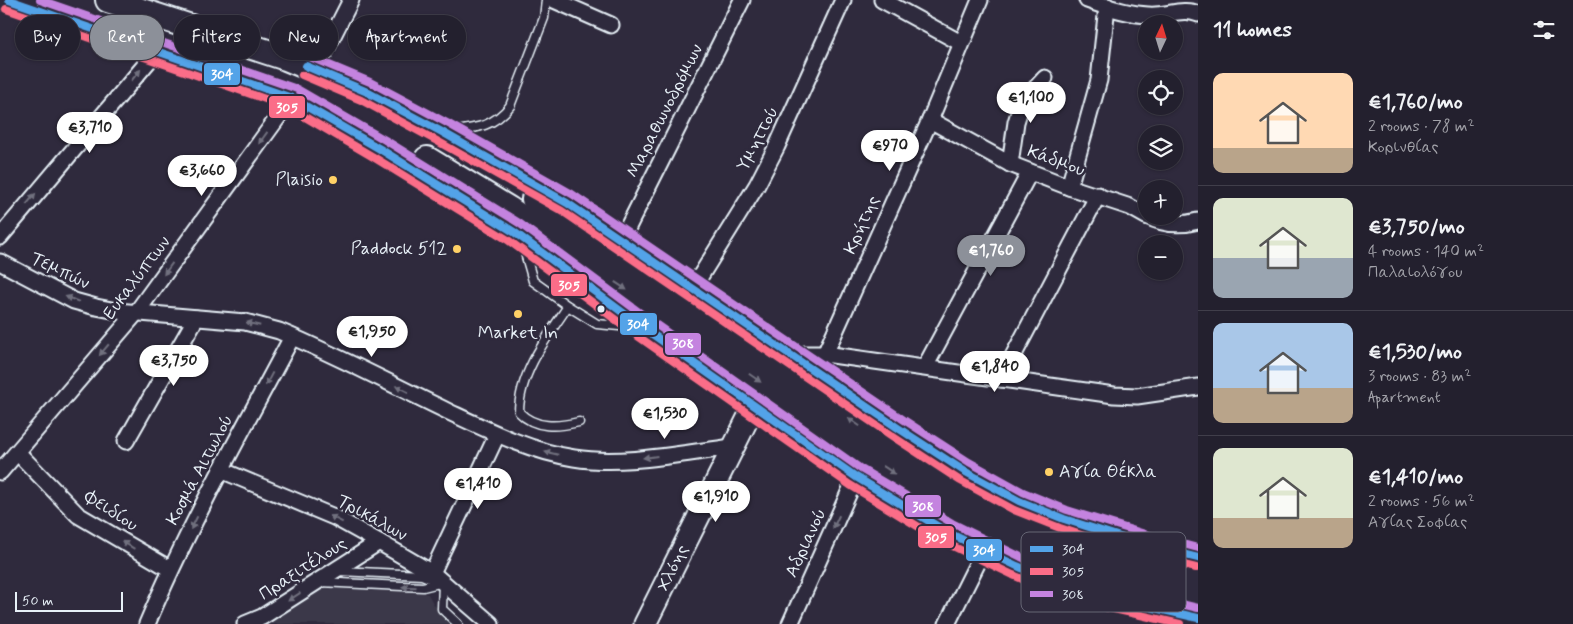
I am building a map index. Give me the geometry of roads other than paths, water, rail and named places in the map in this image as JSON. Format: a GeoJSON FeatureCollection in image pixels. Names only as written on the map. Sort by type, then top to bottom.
{"type":"FeatureCollection","features":[{"type":"Feature","properties":{"kind":"main road"},"geometry":{"type":"LineString","coordinates":[[9,0],[90,28]]}},
{"type":"Feature","properties":{"kind":"main road"},"geometry":{"type":"LineString","coordinates":[[108,0],[316,69],[365,91],[442,132],[567,203],[940,456],[1019,501],[1100,532]]}},
{"type":"Feature","properties":{"kind":"main road"},"geometry":{"type":"LineString","coordinates":[[164,54],[358,122],[393,138],[517,215],[896,475],[986,528],[1021,546]]}},
{"type":"Feature","properties":{"kind":"main road"},"geometry":{"type":"LineString","coordinates":[[292,98],[380,149],[521,237],[645,329],[856,477],[946,532],[1021,568]]}},
{"type":"Feature","properties":{"kind":"main road"},"geometry":{"type":"LineString","coordinates":[[442,132],[562,220],[899,453],[979,502],[1043,532]]}},
{"type":"Feature","properties":{"kind":"main road"},"geometry":{"type":"LineString","coordinates":[[1173,612],[1198,618]]}},
{"type":"Feature","properties":{"kind":"street"},"geometry":{"type":"LineString","coordinates":[[316,69],[351,0]]}},
{"type":"Feature","properties":{"kind":"street"},"geometry":{"type":"LineString","coordinates":[[554,0],[611,26]]}},
{"type":"Feature","properties":{"kind":"street","name":"Μαραθωνοδρόμων"},"geometry":{"type":"LineString","coordinates":[[622,239],[742,0]]}},
{"type":"Feature","properties":{"kind":"street","name":"Υμηττού"},"geometry":{"type":"LineString","coordinates":[[693,288],[757,185],[777,146],[844,0]]}},
{"type":"Feature","properties":{"kind":"street"},"geometry":{"type":"LineString","coordinates":[[882,0],[961,43]]}},
{"type":"Feature","properties":{"kind":"street","name":"Κρήτης"},"geometry":{"type":"LineString","coordinates":[[825,354],[930,120],[980,0]]}},
{"type":"Feature","properties":{"kind":"street"},"geometry":{"type":"LineString","coordinates":[[1087,0],[1149,16],[1188,11],[1197,13]]}},
{"type":"Feature","properties":{"kind":"street"},"geometry":{"type":"LineString","coordinates":[[1069,187],[1099,80],[1107,6]]}},
{"type":"Feature","properties":{"kind":"street"},"geometry":{"type":"LineString","coordinates":[[0,237],[150,60]]}},
{"type":"Feature","properties":{"kind":"street"},"geometry":{"type":"LineString","coordinates":[[1010,164],[1016,122],[1022,103],[1045,78]]}},
{"type":"Feature","properties":{"kind":"street","name":"Ευκαλύπτων"},"geometry":{"type":"LineString","coordinates":[[0,472],[136,313],[292,98]]}},
{"type":"Feature","properties":{"kind":"street","name":"Κάδμου"},"geometry":{"type":"LineString","coordinates":[[930,120],[1010,164],[1138,211]]}},
{"type":"Feature","properties":{"kind":"street"},"geometry":{"type":"LineString","coordinates":[[925,367],[1030,172]]}},
{"type":"Feature","properties":{"kind":"street"},"geometry":{"type":"LineString","coordinates":[[1001,379],[1098,195]]}},
{"type":"Feature","properties":{"kind":"street","name":"Κάδμου"},"geometry":{"type":"LineString","coordinates":[[1183,225],[1198,221]]}},
{"type":"Feature","properties":{"kind":"street","name":"Τεμπών"},"geometry":{"type":"LineString","coordinates":[[0,262],[74,301],[107,310],[245,322],[279,331],[497,435],[548,453],[575,459],[599,461],[625,460],[733,447]]}},
{"type":"Feature","properties":{"kind":"street"},"geometry":{"type":"LineString","coordinates":[[126,441],[196,318]]}},
{"type":"Feature","properties":{"kind":"street","name":"Κοσμά Αιτωλού"},"geometry":{"type":"LineString","coordinates":[[147,624],[170,569],[292,336]]}},
{"type":"Feature","properties":{"kind":"street"},"geometry":{"type":"LineString","coordinates":[[789,354],[825,354],[1114,395],[1137,396],[1198,387]]}},
{"type":"Feature","properties":{"kind":"street","name":"Χλόης"},"geometry":{"type":"LineString","coordinates":[[645,624],[754,406]]}},
{"type":"Feature","properties":{"kind":"street"},"geometry":{"type":"LineString","coordinates":[[437,578],[497,435]]}},
{"type":"Feature","properties":{"kind":"street","name":"Φειδίου"},"geometry":{"type":"LineString","coordinates":[[18,453],[78,515],[170,569]]}},
{"type":"Feature","properties":{"kind":"street","name":"Τρικάλων"},"geometry":{"type":"LineString","coordinates":[[221,470],[334,517],[379,542],[437,578],[491,624]]}},
{"type":"Feature","properties":{"kind":"street","name":"Αδριανού"},"geometry":{"type":"LineString","coordinates":[[790,624],[856,477]]}},
{"type":"Feature","properties":{"kind":"street","name":"Πραξιτέλους"},"geometry":{"type":"LineString","coordinates":[[245,624],[262,617],[379,542]]}},
{"type":"Feature","properties":{"kind":"street"},"geometry":{"type":"LineString","coordinates":[[947,624],[984,550]]}},
{"type":"Feature","properties":{"kind":"lane"},"geometry":{"type":"LineString","coordinates":[[442,132],[470,129],[492,123],[502,116],[510,106],[544,18],[546,0]]}},
{"type":"Feature","properties":{"kind":"lane"},"geometry":{"type":"LineString","coordinates":[[521,237],[533,281],[597,324],[645,329]]}},
{"type":"Feature","properties":{"kind":"lane"},"geometry":{"type":"LineString","coordinates":[[568,306],[531,368],[519,398],[519,412],[525,419],[550,426],[562,426],[579,422]]}},
{"type":"Feature","properties":{"kind":"lane"},"geometry":{"type":"LineString","coordinates":[[335,571],[422,575],[437,578]]}},
{"type":"Feature","properties":{"kind":"lane"},"geometry":{"type":"LineString","coordinates":[[317,582],[423,587],[437,578]]}},
{"type":"Feature","properties":{"kind":"lane"},"geometry":{"type":"LineString","coordinates":[[437,578],[442,609],[458,624]]}},
{"type":"Feature","properties":{"kind":"place","name":"Plaisio"},"geometry":{"type":"Point","coordinates":[333,180]}},
{"type":"Feature","properties":{"kind":"place","name":"Paddock 512"},"geometry":{"type":"Point","coordinates":[457,249]}},
{"type":"Feature","properties":{"kind":"place","name":"Market In"},"geometry":{"type":"Point","coordinates":[518,314]}},
{"type":"Feature","properties":{"kind":"place","name":"Αγία Θέκλα"},"geometry":{"type":"Point","coordinates":[1049,472]}}]}
